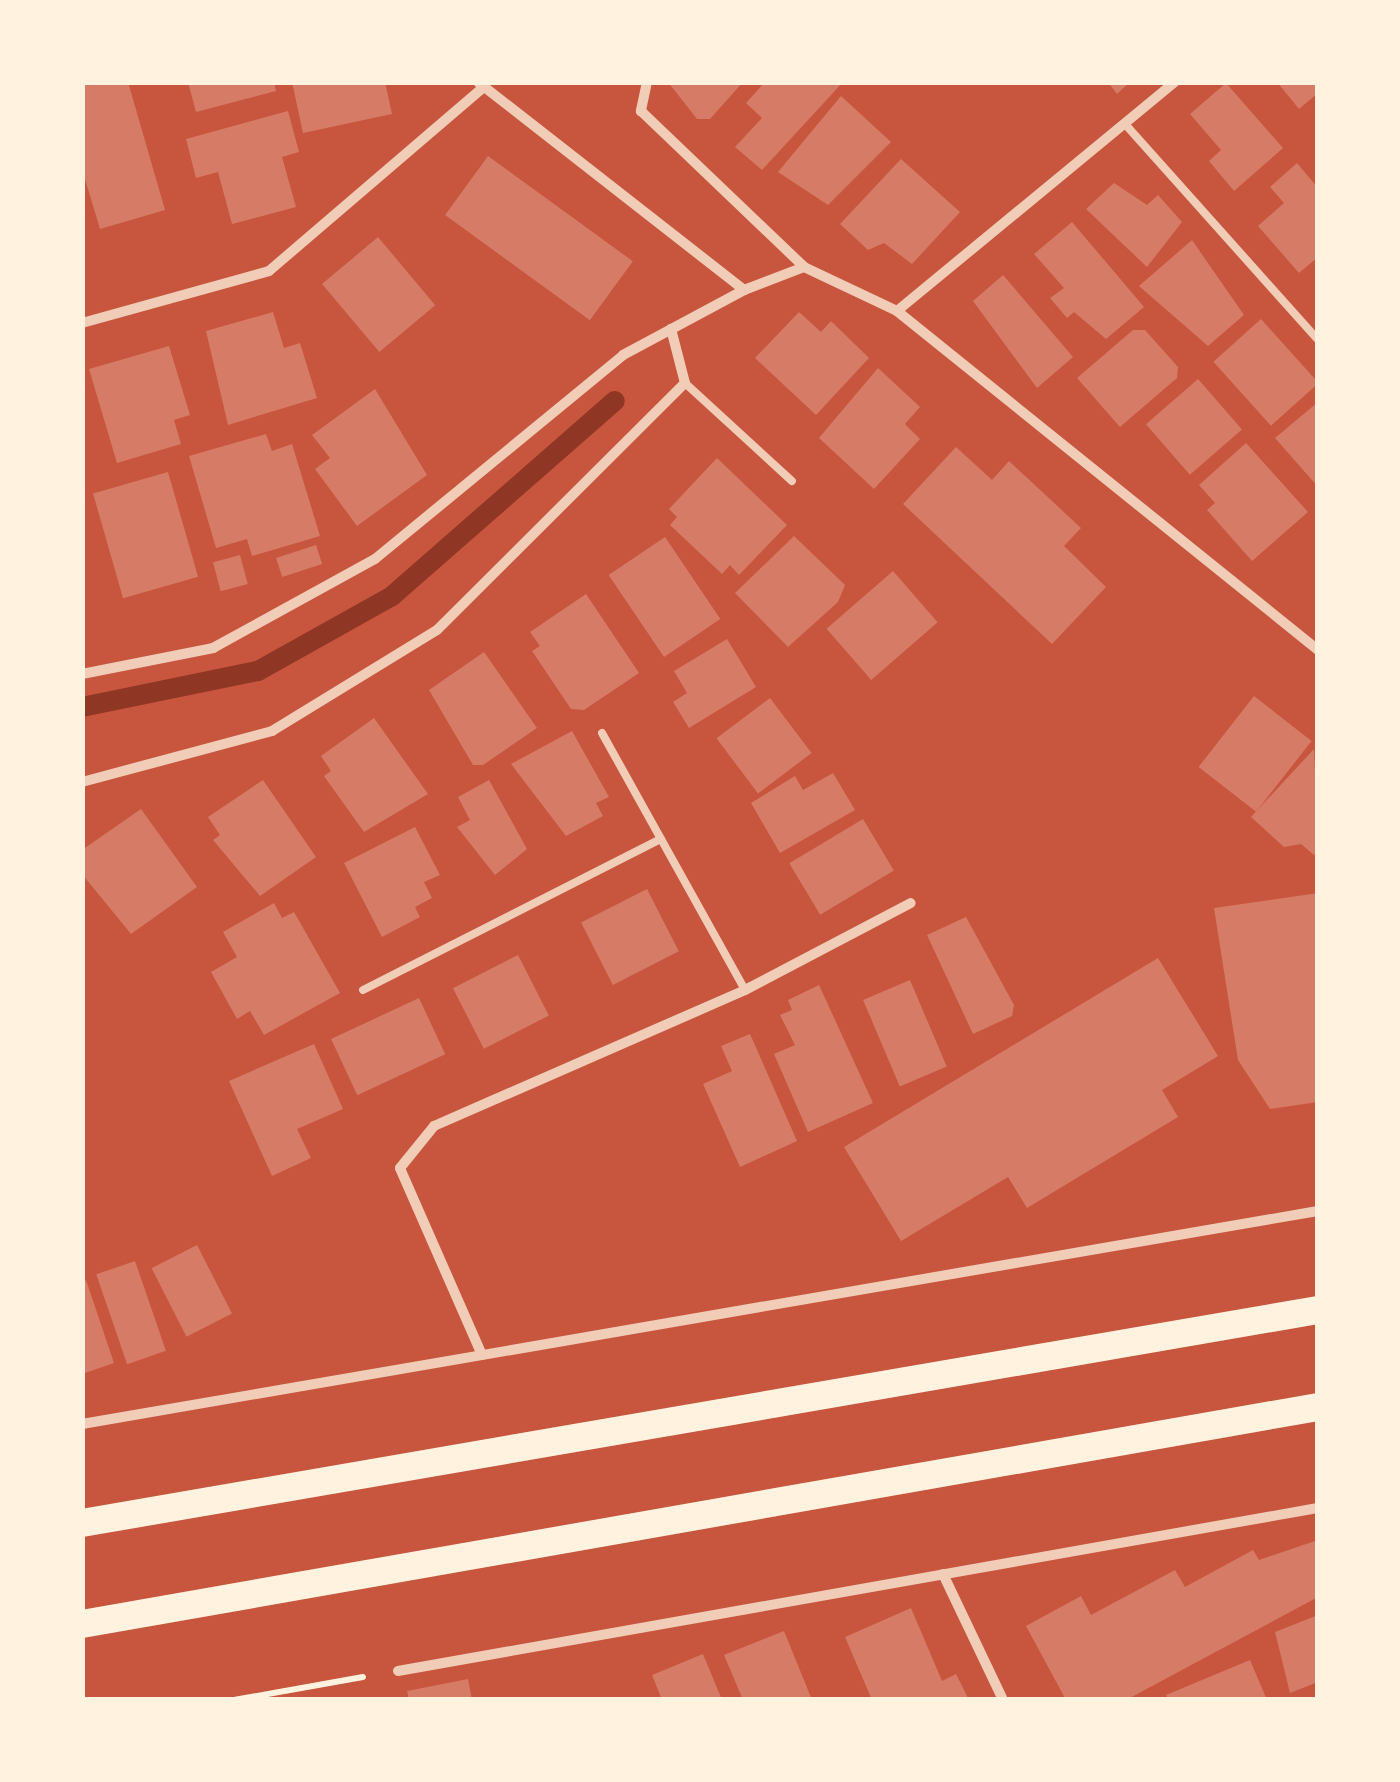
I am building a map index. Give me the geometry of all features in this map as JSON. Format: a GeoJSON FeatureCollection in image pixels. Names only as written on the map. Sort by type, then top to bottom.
{"type":"FeatureCollection","features":[{"type":"Feature","properties":{"kind":"highway"},"geometry":{"type":"LineString","coordinates":[[82,1523],[1318,1310]]}},
{"type":"Feature","properties":{"kind":"highway"},"geometry":{"type":"LineString","coordinates":[[82,1624],[1318,1407]]}},
{"type":"Feature","properties":{"kind":"street"},"geometry":{"type":"LineString","coordinates":[[647,82],[642,111],[804,267],[897,311],[1318,650]]}},
{"type":"Feature","properties":{"kind":"street"},"geometry":{"type":"LineString","coordinates":[[897,311],[1176,82]]}},
{"type":"Feature","properties":{"kind":"street"},"geometry":{"type":"LineString","coordinates":[[82,324],[269,271],[481,85],[744,290]]}},
{"type":"Feature","properties":{"kind":"street"},"geometry":{"type":"LineString","coordinates":[[82,674],[214,648],[375,559],[623,355],[744,290],[804,267]]}},
{"type":"Feature","properties":{"kind":"street"},"geometry":{"type":"LineString","coordinates":[[82,782],[272,731],[437,630],[684,383],[670,329]]}},
{"type":"Feature","properties":{"kind":"street"},"geometry":{"type":"LineString","coordinates":[[482,1355],[400,1168],[434,1126],[745,990],[911,903]]}},
{"type":"Feature","properties":{"kind":"street"},"geometry":{"type":"LineString","coordinates":[[82,1424],[1318,1211]]}},
{"type":"Feature","properties":{"kind":"street"},"geometry":{"type":"LineString","coordinates":[[398,1670],[1318,1508]]}},
{"type":"Feature","properties":{"kind":"street"},"geometry":{"type":"LineString","coordinates":[[943,1574],[1003,1700]]}},
{"type":"Feature","properties":{"kind":"lane"},"geometry":{"type":"LineString","coordinates":[[1125,124],[1318,340]]}},
{"type":"Feature","properties":{"kind":"lane"},"geometry":{"type":"LineString","coordinates":[[684,383],[792,482]]}},
{"type":"Feature","properties":{"kind":"lane"},"geometry":{"type":"LineString","coordinates":[[602,733],[745,990]]}},
{"type":"Feature","properties":{"kind":"lane"},"geometry":{"type":"LineString","coordinates":[[363,990],[660,839]]}},
{"type":"Feature","properties":{"kind":"path"},"geometry":{"type":"LineString","coordinates":[[234,1700],[398,1670]]}},
{"type":"Feature","properties":{"kind":"building"},"geometry":{"type":"Polygon","coordinates":[[[82,82],[128,82],[165,210],[100,229],[82,169],[82,82]]]}},
{"type":"Feature","properties":{"kind":"building"},"geometry":{"type":"Polygon","coordinates":[[[188,82],[274,82],[276,91],[196,112],[188,82]]]}},
{"type":"Feature","properties":{"kind":"building"},"geometry":{"type":"Polygon","coordinates":[[[292,82],[385,82],[392,114],[303,133],[292,82]]]}},
{"type":"Feature","properties":{"kind":"building"},"geometry":{"type":"Polygon","coordinates":[[[668,82],[743,82],[710,119],[697,119],[668,82]]]}},
{"type":"Feature","properties":{"kind":"building"},"geometry":{"type":"Polygon","coordinates":[[[765,82],[843,82],[762,170],[735,147],[762,118],[746,103],[765,82]]]}},
{"type":"Feature","properties":{"kind":"building"},"geometry":{"type":"Polygon","coordinates":[[[1108,82],[1130,82],[1117,94],[1108,82]]]}},
{"type":"Feature","properties":{"kind":"building"},"geometry":{"type":"Polygon","coordinates":[[[1277,82],[1318,82],[1318,93],[1299,109],[1277,82]]]}},
{"type":"Feature","properties":{"kind":"building"},"geometry":{"type":"Polygon","coordinates":[[[1226,83],[1283,148],[1234,191],[1209,161],[1221,150],[1190,114],[1226,83]]]}},
{"type":"Feature","properties":{"kind":"building"},"geometry":{"type":"Polygon","coordinates":[[[841,96],[891,142],[828,205],[778,172],[841,96]]]}},
{"type":"Feature","properties":{"kind":"building"},"geometry":{"type":"Polygon","coordinates":[[[288,111],[299,152],[282,157],[296,207],[232,224],[218,172],[196,178],[186,139],[288,111]]]}},
{"type":"Feature","properties":{"kind":"building"},"geometry":{"type":"Polygon","coordinates":[[[488,156],[633,261],[590,320],[445,215],[488,156]]]}},
{"type":"Feature","properties":{"kind":"building"},"geometry":{"type":"Polygon","coordinates":[[[901,159],[960,212],[912,264],[884,243],[868,250],[840,224],[901,159]]]}},
{"type":"Feature","properties":{"kind":"building"},"geometry":{"type":"Polygon","coordinates":[[[1297,163],[1318,188],[1318,257],[1299,273],[1258,226],[1284,203],[1270,187],[1297,163]]]}},
{"type":"Feature","properties":{"kind":"building"},"geometry":{"type":"Polygon","coordinates":[[[1114,183],[1147,205],[1158,195],[1182,222],[1147,267],[1086,209],[1114,183]]]}},
{"type":"Feature","properties":{"kind":"building"},"geometry":{"type":"Polygon","coordinates":[[[1072,222],[1144,307],[1106,339],[1074,312],[1067,318],[1050,298],[1064,288],[1034,254],[1072,222]]]}},
{"type":"Feature","properties":{"kind":"building"},"geometry":{"type":"Polygon","coordinates":[[[378,237],[435,305],[379,352],[322,284],[378,237]]]}},
{"type":"Feature","properties":{"kind":"building"},"geometry":{"type":"Polygon","coordinates":[[[1192,240],[1244,315],[1208,346],[1139,286],[1192,240]]]}},
{"type":"Feature","properties":{"kind":"building"},"geometry":{"type":"Polygon","coordinates":[[[1003,275],[1073,357],[1037,388],[973,301],[1003,275]]]}},
{"type":"Feature","properties":{"kind":"building"},"geometry":{"type":"Polygon","coordinates":[[[273,312],[284,348],[300,343],[317,398],[228,425],[206,331],[273,312]]]}},
{"type":"Feature","properties":{"kind":"building"},"geometry":{"type":"Polygon","coordinates":[[[799,312],[821,332],[831,321],[869,358],[816,415],[755,358],[799,312]]]}},
{"type":"Feature","properties":{"kind":"building"},"geometry":{"type":"Polygon","coordinates":[[[1261,319],[1318,382],[1271,426],[1213,362],[1261,319]]]}},
{"type":"Feature","properties":{"kind":"building"},"geometry":{"type":"Polygon","coordinates":[[[1133,330],[1145,330],[1178,367],[1177,378],[1120,427],[1077,378],[1133,330]]]}},
{"type":"Feature","properties":{"kind":"building"},"geometry":{"type":"Polygon","coordinates":[[[169,346],[190,415],[174,420],[181,444],[117,463],[89,369],[169,346]]]}},
{"type":"Feature","properties":{"kind":"building"},"geometry":{"type":"Polygon","coordinates":[[[878,368],[920,407],[905,424],[920,439],[874,489],[819,438],[878,368]]]}},
{"type":"Feature","properties":{"kind":"building"},"geometry":{"type":"Polygon","coordinates":[[[1198,379],[1242,430],[1190,475],[1146,424],[1198,379]]]}},
{"type":"Feature","properties":{"kind":"building"},"geometry":{"type":"Polygon","coordinates":[[[375,389],[427,475],[357,526],[315,469],[330,458],[312,435],[375,389]]]}},
{"type":"Feature","properties":{"kind":"building"},"geometry":{"type":"Polygon","coordinates":[[[1318,402],[1318,487],[1275,438],[1318,402]]]}},
{"type":"Feature","properties":{"kind":"building"},"geometry":{"type":"Polygon","coordinates":[[[266,434],[272,451],[292,444],[320,536],[252,556],[247,539],[216,548],[189,456],[266,434]]]}},
{"type":"Feature","properties":{"kind":"building"},"geometry":{"type":"Polygon","coordinates":[[[1246,443],[1308,512],[1252,561],[1207,510],[1215,503],[1199,485],[1246,443]]]}},
{"type":"Feature","properties":{"kind":"building"},"geometry":{"type":"Polygon","coordinates":[[[956,447],[992,480],[1009,461],[1081,528],[1064,546],[1106,587],[1052,644],[903,504],[956,447]]]}},
{"type":"Feature","properties":{"kind":"building"},"geometry":{"type":"Polygon","coordinates":[[[717,458],[787,525],[739,575],[730,565],[722,574],[670,525],[677,517],[669,509],[717,458]]]}},
{"type":"Feature","properties":{"kind":"building"},"geometry":{"type":"Polygon","coordinates":[[[168,472],[198,577],[123,598],[93,493],[168,472]]]}},
{"type":"Feature","properties":{"kind":"building"},"geometry":{"type":"Polygon","coordinates":[[[794,536],[845,585],[838,602],[788,647],[735,593],[794,536]]]}},
{"type":"Feature","properties":{"kind":"building"},"geometry":{"type":"Polygon","coordinates":[[[665,537],[720,619],[664,657],[609,575],[665,537]]]}},
{"type":"Feature","properties":{"kind":"building"},"geometry":{"type":"Polygon","coordinates":[[[316,545],[322,564],[282,577],[276,558],[316,545]]]}},
{"type":"Feature","properties":{"kind":"building"},"geometry":{"type":"Polygon","coordinates":[[[240,555],[248,584],[221,591],[213,562],[240,555]]]}},
{"type":"Feature","properties":{"kind":"building"},"geometry":{"type":"Polygon","coordinates":[[[893,571],[938,622],[871,680],[827,629],[893,571]]]}},
{"type":"Feature","properties":{"kind":"building"},"geometry":{"type":"Polygon","coordinates":[[[586,594],[639,673],[584,710],[571,709],[532,651],[540,646],[530,632],[586,594]]]}},
{"type":"Feature","properties":{"kind":"building"},"geometry":{"type":"Polygon","coordinates":[[[727,639],[756,687],[689,728],[673,702],[687,693],[674,671],[727,639]]]}},
{"type":"Feature","properties":{"kind":"building"},"geometry":{"type":"Polygon","coordinates":[[[484,652],[537,728],[483,765],[473,765],[429,690],[484,652]]]}},
{"type":"Feature","properties":{"kind":"building"},"geometry":{"type":"Polygon","coordinates":[[[1254,696],[1312,741],[1256,812],[1199,767],[1254,696]]]}},
{"type":"Feature","properties":{"kind":"building"},"geometry":{"type":"Polygon","coordinates":[[[770,698],[812,753],[758,793],[716,738],[770,698]]]}},
{"type":"Feature","properties":{"kind":"building"},"geometry":{"type":"Polygon","coordinates":[[[374,718],[428,794],[364,832],[324,776],[331,771],[321,756],[374,718]]]}},
{"type":"Feature","properties":{"kind":"building"},"geometry":{"type":"Polygon","coordinates":[[[572,731],[609,797],[596,803],[603,816],[566,836],[511,764],[572,731]]]}},
{"type":"Feature","properties":{"kind":"building"},"geometry":{"type":"Polygon","coordinates":[[[1314,749],[1318,851],[1314,855],[1301,844],[1284,847],[1251,817],[1314,749]]]}},
{"type":"Feature","properties":{"kind":"building"},"geometry":{"type":"Polygon","coordinates":[[[833,773],[855,810],[780,853],[751,803],[795,776],[803,790],[833,773]]]}},
{"type":"Feature","properties":{"kind":"building"},"geometry":{"type":"Polygon","coordinates":[[[263,780],[316,857],[260,896],[213,840],[220,835],[208,817],[263,780]]]}},
{"type":"Feature","properties":{"kind":"building"},"geometry":{"type":"Polygon","coordinates":[[[489,780],[527,849],[495,875],[457,827],[470,820],[458,797],[489,780]]]}},
{"type":"Feature","properties":{"kind":"building"},"geometry":{"type":"Polygon","coordinates":[[[141,809],[197,887],[131,934],[82,874],[82,850],[141,809]]]}},
{"type":"Feature","properties":{"kind":"building"},"geometry":{"type":"Polygon","coordinates":[[[863,819],[894,870],[820,915],[789,863],[863,819]]]}},
{"type":"Feature","properties":{"kind":"building"},"geometry":{"type":"Polygon","coordinates":[[[415,827],[440,875],[424,882],[432,898],[415,907],[420,917],[382,937],[344,863],[415,827]]]}},
{"type":"Feature","properties":{"kind":"building"},"geometry":{"type":"Polygon","coordinates":[[[647,889],[679,951],[613,985],[581,923],[647,889]]]}},
{"type":"Feature","properties":{"kind":"building"},"geometry":{"type":"Polygon","coordinates":[[[1318,893],[1318,1102],[1270,1109],[1238,1060],[1214,908],[1318,893]]]}},
{"type":"Feature","properties":{"kind":"building"},"geometry":{"type":"Polygon","coordinates":[[[274,903],[282,918],[294,912],[340,993],[264,1035],[250,1011],[237,1019],[211,972],[237,957],[223,932],[274,903]]]}},
{"type":"Feature","properties":{"kind":"building"},"geometry":{"type":"Polygon","coordinates":[[[966,917],[1014,1005],[1012,1016],[973,1034],[927,935],[966,917]]]}},
{"type":"Feature","properties":{"kind":"building"},"geometry":{"type":"Polygon","coordinates":[[[518,955],[549,1016],[484,1049],[453,988],[518,955]]]}},
{"type":"Feature","properties":{"kind":"building"},"geometry":{"type":"Polygon","coordinates":[[[1158,958],[1218,1056],[1162,1090],[1178,1117],[1027,1208],[1008,1177],[901,1241],[844,1147],[1158,958]]]}},
{"type":"Feature","properties":{"kind":"building"},"geometry":{"type":"Polygon","coordinates":[[[910,980],[947,1067],[900,1086],[863,1000],[910,980]]]}},
{"type":"Feature","properties":{"kind":"building"},"geometry":{"type":"Polygon","coordinates":[[[819,985],[873,1103],[808,1132],[774,1054],[795,1045],[780,1015],[792,1010],[788,1000],[819,985]]]}},
{"type":"Feature","properties":{"kind":"building"},"geometry":{"type":"Polygon","coordinates":[[[419,998],[445,1054],[357,1095],[331,1039],[419,998]]]}},
{"type":"Feature","properties":{"kind":"building"},"geometry":{"type":"Polygon","coordinates":[[[750,1034],[797,1141],[740,1167],[703,1084],[732,1071],[721,1046],[750,1034]]]}},
{"type":"Feature","properties":{"kind":"building"},"geometry":{"type":"Polygon","coordinates":[[[314,1044],[343,1109],[297,1129],[311,1158],[272,1176],[229,1081],[314,1044]]]}},
{"type":"Feature","properties":{"kind":"building"},"geometry":{"type":"Polygon","coordinates":[[[197,1245],[232,1314],[187,1337],[152,1268],[197,1245]]]}},
{"type":"Feature","properties":{"kind":"building"},"geometry":{"type":"Polygon","coordinates":[[[135,1261],[166,1351],[127,1364],[96,1274],[135,1261]]]}},
{"type":"Feature","properties":{"kind":"building"},"geometry":{"type":"Polygon","coordinates":[[[86,1280],[114,1363],[82,1374],[82,1282],[86,1280]]]}},
{"type":"Feature","properties":{"kind":"building"},"geometry":{"type":"Polygon","coordinates":[[[1315,1541],[1318,1597],[1126,1700],[1066,1700],[1026,1626],[1081,1596],[1091,1615],[1175,1570],[1185,1587],[1253,1550],[1259,1560],[1315,1541]]]}},
{"type":"Feature","properties":{"kind":"building"},"geometry":{"type":"Polygon","coordinates":[[[911,1608],[942,1681],[956,1674],[969,1700],[872,1700],[845,1637],[911,1608]]]}},
{"type":"Feature","properties":{"kind":"building"},"geometry":{"type":"Polygon","coordinates":[[[1318,1615],[1318,1682],[1290,1693],[1275,1632],[1318,1615]]]}},
{"type":"Feature","properties":{"kind":"building"},"geometry":{"type":"Polygon","coordinates":[[[784,1631],[812,1700],[743,1700],[724,1655],[784,1631]]]}},
{"type":"Feature","properties":{"kind":"building"},"geometry":{"type":"Polygon","coordinates":[[[703,1654],[722,1700],[662,1700],[652,1675],[703,1654]]]}},
{"type":"Feature","properties":{"kind":"building"},"geometry":{"type":"Polygon","coordinates":[[[1250,1660],[1267,1700],[1169,1700],[1166,1695],[1250,1660]]]}},
{"type":"Feature","properties":{"kind":"building"},"geometry":{"type":"Polygon","coordinates":[[[468,1679],[472,1700],[409,1700],[407,1691],[468,1679]]]}},
{"type":"Feature","properties":{"kind":"waterway"},"geometry":{"type":"LineString","coordinates":[[82,707],[258,671],[392,596],[615,401]]}}]}
